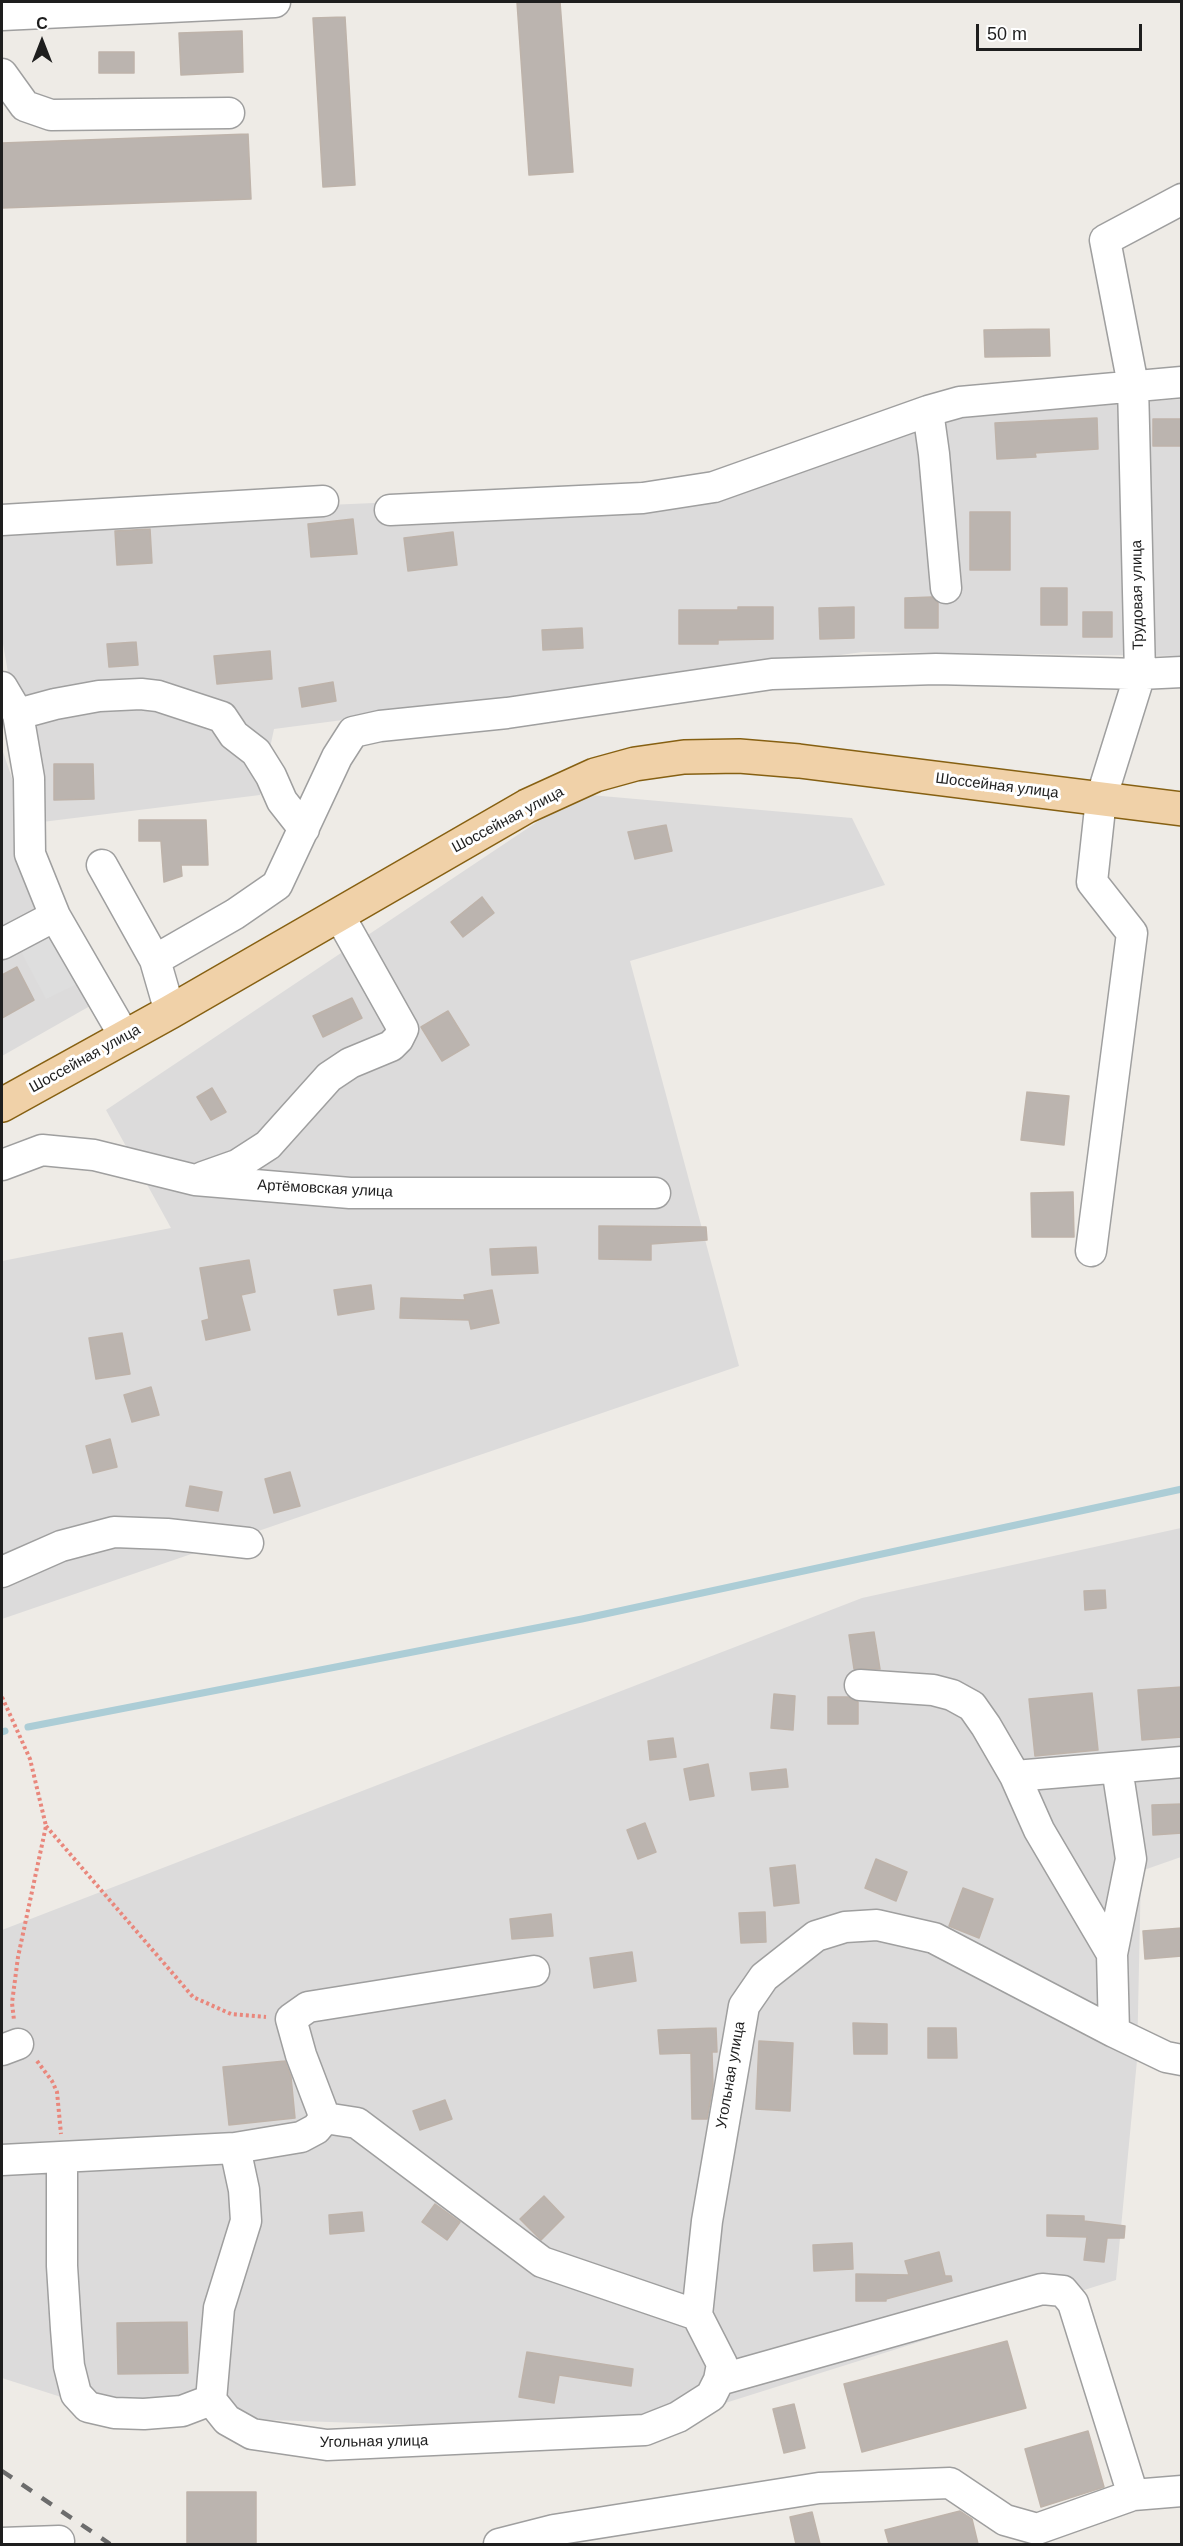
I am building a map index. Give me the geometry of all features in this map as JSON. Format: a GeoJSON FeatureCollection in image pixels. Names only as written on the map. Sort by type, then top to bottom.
{"type":"FeatureCollection","features":[{"type":"Feature","properties":{"kind":"main road","name":"Шоссейная улица"},"geometry":{"type":"LineString","coordinates":[[2,1105],[170,1012],[527,806],[595,775],[645,763],[684,757],[739,756],[800,761],[1182,809]]}},
{"type":"Feature","properties":{"kind":"street"},"geometry":{"type":"LineString","coordinates":[[2,15],[275,2]]}},
{"type":"Feature","properties":{"kind":"street"},"geometry":{"type":"LineString","coordinates":[[2,74],[25,106],[51,115],[229,113]]}},
{"type":"Feature","properties":{"kind":"street","name":"Трудовая улица"},"geometry":{"type":"LineString","coordinates":[[1091,1251],[1132,933],[1092,882],[1101,799],[1140,675],[1133,385],[1105,240],[1182,199]]}},
{"type":"Feature","properties":{"kind":"street"},"geometry":{"type":"LineString","coordinates":[[390,510],[643,498],[714,487],[928,411],[960,402],[1182,382]]}},
{"type":"Feature","properties":{"kind":"street"},"geometry":{"type":"LineString","coordinates":[[928,411],[946,588]]}},
{"type":"Feature","properties":{"kind":"street"},"geometry":{"type":"LineString","coordinates":[[2,520],[323,501]]}},
{"type":"Feature","properties":{"kind":"street"},"geometry":{"type":"LineString","coordinates":[[155,960],[235,914],[277,885],[337,757],[353,732],[380,726],[507,713],[772,674],[936,669],[1140,675],[1182,672]]}},
{"type":"Feature","properties":{"kind":"street"},"geometry":{"type":"LineString","coordinates":[[2,687],[18,714],[29,778],[30,854],[56,916],[125,1037]]}},
{"type":"Feature","properties":{"kind":"street"},"geometry":{"type":"LineString","coordinates":[[18,714],[99,696],[141,694],[158,696],[222,717],[234,735],[256,752],[271,776],[282,801],[304,829]]}},
{"type":"Feature","properties":{"kind":"street"},"geometry":{"type":"LineString","coordinates":[[102,865],[155,960],[170,1012]]}},
{"type":"Feature","properties":{"kind":"street"},"geometry":{"type":"LineString","coordinates":[[195,1180],[237,1166],[268,1145],[329,1077],[350,1063],[391,1046],[398,1039],[403,1029],[339,915]]}},
{"type":"Feature","properties":{"kind":"street"},"geometry":{"type":"LineString","coordinates":[[2,944],[56,916]]}},
{"type":"Feature","properties":{"kind":"street","name":"Артёмовская улица"},"geometry":{"type":"LineString","coordinates":[[2,1165],[42,1150],[94,1155],[195,1180],[350,1193],[655,1193]]}},
{"type":"Feature","properties":{"kind":"street"},"geometry":{"type":"LineString","coordinates":[[2,1572],[61,1546],[114,1532],[167,1534],[248,1544]]}},
{"type":"Feature","properties":{"kind":"street"},"geometry":{"type":"LineString","coordinates":[[860,1685],[933,1690],[952,1695],[972,1706],[1015,1776],[1039,1830],[1112,1954]]}},
{"type":"Feature","properties":{"kind":"street"},"geometry":{"type":"LineString","coordinates":[[1015,1776],[1182,1762]]}},
{"type":"Feature","properties":{"kind":"street"},"geometry":{"type":"LineString","coordinates":[[1114,2031],[1112,1954],[1131,1860],[1117,1768]]}},
{"type":"Feature","properties":{"kind":"street","name":"Угольная улица"},"geometry":{"type":"LineString","coordinates":[[696,2315],[706,2221],[744,2006],[764,1977],[816,1936],[845,1927],[877,1925],[934,1938],[1166,2057],[1182,2060]]}},
{"type":"Feature","properties":{"kind":"street"},"geometry":{"type":"LineString","coordinates":[[325,2118],[301,2055],[291,2019],[308,2007],[534,1971]]}},
{"type":"Feature","properties":{"kind":"street"},"geometry":{"type":"LineString","coordinates":[[2,2160],[235,2148],[301,2138],[316,2129],[325,2118]]}},
{"type":"Feature","properties":{"kind":"street"},"geometry":{"type":"LineString","coordinates":[[325,2118],[357,2123],[542,2262],[696,2315],[722,2364],[719,2380],[1042,2289],[1063,2291],[1073,2303],[1133,2495]]}},
{"type":"Feature","properties":{"kind":"street"},"geometry":{"type":"LineString","coordinates":[[63,2158],[64,2298],[69,2366],[76,2394],[88,2407],[114,2413],[144,2414],[182,2411],[211,2400],[219,2308],[246,2221],[244,2190],[235,2148]]}},
{"type":"Feature","properties":{"kind":"street","name":"Угольная улица"},"geometry":{"type":"LineString","coordinates":[[211,2400],[227,2420],[252,2434],[339,2445],[645,2430],[678,2417],[711,2396],[719,2380]]}},
{"type":"Feature","properties":{"kind":"street"},"geometry":{"type":"LineString","coordinates":[[499,2544],[554,2530],[819,2488],[950,2483],[1005,2520],[1037,2529],[1133,2495],[1182,2492]]}},
{"type":"Feature","properties":{"kind":"street"},"geometry":{"type":"LineString","coordinates":[[2,2543],[59,2541]]}},
{"type":"Feature","properties":{"kind":"path"},"geometry":{"type":"LineString","coordinates":[[2,1696],[30,1760],[46,1826],[16,1969],[10,2047],[41,2064],[57,2092],[63,2158]]}},
{"type":"Feature","properties":{"kind":"path"},"geometry":{"type":"LineString","coordinates":[[46,1826],[194,1997],[231,2014],[291,2019]]}},
{"type":"Feature","properties":{"kind":"shaded area"},"geometry":{"type":"Polygon","coordinates":[[[1181,399],[1181,656],[863,652],[274,729],[260,795],[34,823],[2,638],[2,519],[723,488],[958,416],[1181,399]]]}},
{"type":"Feature","properties":{"kind":"shaded area"},"geometry":{"type":"Polygon","coordinates":[[[2,749],[90,1006],[2,1056],[2,749]]]}},
{"type":"Feature","properties":{"kind":"shaded area"},"geometry":{"type":"Polygon","coordinates":[[[579,794],[852,818],[885,885],[630,961],[739,1366],[2,1619],[2,1261],[171,1228],[106,1110],[579,794]]]}},
{"type":"Feature","properties":{"kind":"shaded area"},"geometry":{"type":"Polygon","coordinates":[[[55,930],[83,981],[46,999],[19,948],[55,930]]]}},
{"type":"Feature","properties":{"kind":"shaded area"},"geometry":{"type":"Polygon","coordinates":[[[1181,1528],[1181,1857],[1141,1871],[1137,2060],[1116,2280],[633,2432],[117,2415],[2,2378],[2,1930],[862,1598],[1181,1528]]]}},
{"type":"Feature","properties":{"kind":"building"},"geometry":{"type":"Polygon","coordinates":[[[517,2],[560,2],[573,172],[529,175],[517,2]]]}},
{"type":"Feature","properties":{"kind":"building"},"geometry":{"type":"Polygon","coordinates":[[[345,17],[355,185],[323,187],[313,18],[345,17]]]}},
{"type":"Feature","properties":{"kind":"building"},"geometry":{"type":"Polygon","coordinates":[[[242,31],[243,72],[181,75],[179,33],[242,31]]]}},
{"type":"Feature","properties":{"kind":"building"},"geometry":{"type":"Polygon","coordinates":[[[99,52],[134,52],[134,73],[99,73],[99,52]]]}},
{"type":"Feature","properties":{"kind":"building"},"geometry":{"type":"Polygon","coordinates":[[[248,134],[251,199],[2,208],[2,143],[248,134]]]}},
{"type":"Feature","properties":{"kind":"building"},"geometry":{"type":"Polygon","coordinates":[[[1049,329],[1050,356],[985,357],[984,330],[1049,329]]]}},
{"type":"Feature","properties":{"kind":"building"},"geometry":{"type":"Polygon","coordinates":[[[1097,418],[1098,449],[1035,453],[1036,457],[997,459],[995,423],[1097,418]]]}},
{"type":"Feature","properties":{"kind":"building"},"geometry":{"type":"Polygon","coordinates":[[[1153,419],[1182,419],[1182,446],[1153,446],[1153,419]]]}},
{"type":"Feature","properties":{"kind":"building"},"geometry":{"type":"Polygon","coordinates":[[[970,512],[1010,512],[1010,570],[970,570],[970,512]]]}},
{"type":"Feature","properties":{"kind":"building"},"geometry":{"type":"Polygon","coordinates":[[[353,519],[357,554],[311,557],[308,524],[353,519]]]}},
{"type":"Feature","properties":{"kind":"building"},"geometry":{"type":"Polygon","coordinates":[[[150,529],[152,563],[117,565],[115,531],[150,529]]]}},
{"type":"Feature","properties":{"kind":"building"},"geometry":{"type":"Polygon","coordinates":[[[453,532],[457,565],[408,571],[404,538],[453,532]]]}},
{"type":"Feature","properties":{"kind":"building"},"geometry":{"type":"Polygon","coordinates":[[[1041,588],[1067,588],[1067,625],[1041,625],[1041,588]]]}},
{"type":"Feature","properties":{"kind":"building"},"geometry":{"type":"Polygon","coordinates":[[[932,597],[938,603],[938,628],[905,628],[905,598],[932,597]]]}},
{"type":"Feature","properties":{"kind":"building"},"geometry":{"type":"Polygon","coordinates":[[[738,607],[773,607],[773,639],[718,640],[718,644],[679,644],[679,610],[738,610],[738,607]]]}},
{"type":"Feature","properties":{"kind":"building"},"geometry":{"type":"Polygon","coordinates":[[[854,607],[854,638],[820,639],[819,608],[854,607]]]}},
{"type":"Feature","properties":{"kind":"building"},"geometry":{"type":"Polygon","coordinates":[[[1083,612],[1112,612],[1112,637],[1083,637],[1083,612]]]}},
{"type":"Feature","properties":{"kind":"building"},"geometry":{"type":"Polygon","coordinates":[[[582,628],[583,648],[543,650],[542,630],[582,628]]]}},
{"type":"Feature","properties":{"kind":"building"},"geometry":{"type":"Polygon","coordinates":[[[136,642],[138,665],[109,667],[107,644],[136,642]]]}},
{"type":"Feature","properties":{"kind":"building"},"geometry":{"type":"Polygon","coordinates":[[[270,651],[272,679],[217,684],[214,656],[270,651]]]}},
{"type":"Feature","properties":{"kind":"building"},"geometry":{"type":"Polygon","coordinates":[[[333,682],[336,701],[302,707],[299,688],[333,682]]]}},
{"type":"Feature","properties":{"kind":"building"},"geometry":{"type":"Polygon","coordinates":[[[54,764],[93,764],[94,799],[54,800],[54,764]]]}},
{"type":"Feature","properties":{"kind":"building"},"geometry":{"type":"Polygon","coordinates":[[[139,820],[206,820],[208,865],[181,865],[182,876],[164,882],[161,841],[139,841],[139,820]]]}},
{"type":"Feature","properties":{"kind":"building"},"geometry":{"type":"Polygon","coordinates":[[[666,825],[672,851],[635,859],[628,832],[666,825]]]}},
{"type":"Feature","properties":{"kind":"building"},"geometry":{"type":"Polygon","coordinates":[[[482,897],[494,913],[463,937],[451,922],[482,897]]]}},
{"type":"Feature","properties":{"kind":"building"},"geometry":{"type":"Polygon","coordinates":[[[17,967],[34,1000],[2,1018],[2,975],[17,967]]]}},
{"type":"Feature","properties":{"kind":"building"},"geometry":{"type":"Polygon","coordinates":[[[352,998],[362,1018],[323,1037],[313,1016],[352,998]]]}},
{"type":"Feature","properties":{"kind":"building"},"geometry":{"type":"Polygon","coordinates":[[[448,1011],[469,1045],[442,1061],[421,1027],[448,1011]]]}},
{"type":"Feature","properties":{"kind":"building"},"geometry":{"type":"Polygon","coordinates":[[[212,1088],[226,1112],[211,1120],[197,1097],[212,1088]]]}},
{"type":"Feature","properties":{"kind":"building"},"geometry":{"type":"Polygon","coordinates":[[[1027,1092],[1069,1096],[1064,1145],[1021,1140],[1027,1092]]]}},
{"type":"Feature","properties":{"kind":"building"},"geometry":{"type":"Polygon","coordinates":[[[1073,1192],[1074,1237],[1032,1237],[1031,1193],[1073,1192]]]}},
{"type":"Feature","properties":{"kind":"building"},"geometry":{"type":"Polygon","coordinates":[[[599,1226],[706,1227],[707,1240],[651,1244],[651,1260],[599,1259],[599,1226]]]}},
{"type":"Feature","properties":{"kind":"building"},"geometry":{"type":"Polygon","coordinates":[[[536,1247],[538,1273],[492,1275],[490,1249],[536,1247]]]}},
{"type":"Feature","properties":{"kind":"building"},"geometry":{"type":"Polygon","coordinates":[[[249,1260],[255,1292],[241,1295],[250,1330],[206,1340],[202,1321],[209,1319],[200,1268],[249,1260]]]}},
{"type":"Feature","properties":{"kind":"building"},"geometry":{"type":"Polygon","coordinates":[[[371,1285],[374,1309],[338,1315],[334,1290],[371,1285]]]}},
{"type":"Feature","properties":{"kind":"building"},"geometry":{"type":"Polygon","coordinates":[[[492,1290],[499,1323],[471,1329],[469,1320],[400,1318],[401,1298],[465,1300],[464,1295],[492,1290]]]}},
{"type":"Feature","properties":{"kind":"building"},"geometry":{"type":"Polygon","coordinates":[[[122,1333],[130,1374],[96,1379],[89,1338],[122,1333]]]}},
{"type":"Feature","properties":{"kind":"building"},"geometry":{"type":"Polygon","coordinates":[[[151,1387],[159,1415],[132,1422],[124,1395],[151,1387]]]}},
{"type":"Feature","properties":{"kind":"building"},"geometry":{"type":"Polygon","coordinates":[[[110,1439],[117,1467],[93,1473],[86,1446],[110,1439]]]}},
{"type":"Feature","properties":{"kind":"building"},"geometry":{"type":"Polygon","coordinates":[[[290,1472],[300,1506],[274,1513],[265,1479],[290,1472]]]}},
{"type":"Feature","properties":{"kind":"building"},"geometry":{"type":"Polygon","coordinates":[[[190,1486],[222,1492],[218,1511],[186,1506],[190,1486]]]}},
{"type":"Feature","properties":{"kind":"building"},"geometry":{"type":"Polygon","coordinates":[[[1105,1590],[1106,1608],[1085,1610],[1084,1591],[1105,1590]]]}},
{"type":"Feature","properties":{"kind":"building"},"geometry":{"type":"Polygon","coordinates":[[[874,1632],[880,1669],[854,1669],[849,1635],[874,1632]]]}},
{"type":"Feature","properties":{"kind":"building"},"geometry":{"type":"Polygon","coordinates":[[[1182,1687],[1182,1737],[1142,1740],[1138,1690],[1182,1687]]]}},
{"type":"Feature","properties":{"kind":"building"},"geometry":{"type":"Polygon","coordinates":[[[1092,1693],[1098,1750],[1035,1756],[1029,1699],[1092,1693]]]}},
{"type":"Feature","properties":{"kind":"building"},"geometry":{"type":"Polygon","coordinates":[[[774,1694],[795,1696],[793,1730],[771,1728],[774,1694]]]}},
{"type":"Feature","properties":{"kind":"building"},"geometry":{"type":"Polygon","coordinates":[[[828,1697],[848,1697],[858,1702],[858,1724],[828,1724],[828,1697]]]}},
{"type":"Feature","properties":{"kind":"building"},"geometry":{"type":"Polygon","coordinates":[[[673,1738],[676,1757],[650,1760],[648,1741],[673,1738]]]}},
{"type":"Feature","properties":{"kind":"building"},"geometry":{"type":"Polygon","coordinates":[[[708,1764],[714,1796],[690,1800],[684,1769],[708,1764]]]}},
{"type":"Feature","properties":{"kind":"building"},"geometry":{"type":"Polygon","coordinates":[[[786,1769],[788,1787],[752,1790],[750,1773],[786,1769]]]}},
{"type":"Feature","properties":{"kind":"building"},"geometry":{"type":"Polygon","coordinates":[[[1182,1804],[1182,1833],[1153,1835],[1152,1805],[1182,1804]]]}},
{"type":"Feature","properties":{"kind":"building"},"geometry":{"type":"Polygon","coordinates":[[[645,1823],[656,1852],[638,1859],[627,1830],[645,1823]]]}},
{"type":"Feature","properties":{"kind":"building"},"geometry":{"type":"Polygon","coordinates":[[[876,1859],[907,1872],[896,1901],[865,1888],[876,1859]]]}},
{"type":"Feature","properties":{"kind":"building"},"geometry":{"type":"Polygon","coordinates":[[[795,1865],[799,1903],[774,1906],[770,1868],[795,1865]]]}},
{"type":"Feature","properties":{"kind":"building"},"geometry":{"type":"Polygon","coordinates":[[[963,1888],[993,1899],[979,1938],[949,1926],[963,1888]]]}},
{"type":"Feature","properties":{"kind":"building"},"geometry":{"type":"Polygon","coordinates":[[[765,1912],[766,1942],[741,1943],[739,1913],[765,1912]]]}},
{"type":"Feature","properties":{"kind":"building"},"geometry":{"type":"Polygon","coordinates":[[[551,1914],[553,1936],[512,1939],[510,1919],[551,1914]]]}},
{"type":"Feature","properties":{"kind":"building"},"geometry":{"type":"Polygon","coordinates":[[[1182,1928],[1182,1956],[1145,1959],[1143,1931],[1182,1928]]]}},
{"type":"Feature","properties":{"kind":"building"},"geometry":{"type":"Polygon","coordinates":[[[632,1952],[636,1981],[594,1988],[590,1958],[632,1952]]]}},
{"type":"Feature","properties":{"kind":"building"},"geometry":{"type":"Polygon","coordinates":[[[853,2023],[887,2024],[887,2054],[854,2054],[853,2023]]]}},
{"type":"Feature","properties":{"kind":"building"},"geometry":{"type":"Polygon","coordinates":[[[716,2028],[717,2052],[712,2052],[713,2085],[707,2119],[692,2119],[691,2053],[660,2054],[658,2030],[716,2028]]]}},
{"type":"Feature","properties":{"kind":"building"},"geometry":{"type":"Polygon","coordinates":[[[928,2028],[956,2028],[957,2058],[928,2058],[928,2028]]]}},
{"type":"Feature","properties":{"kind":"building"},"geometry":{"type":"Polygon","coordinates":[[[759,2041],[793,2043],[790,2111],[756,2109],[759,2041]]]}},
{"type":"Feature","properties":{"kind":"building"},"geometry":{"type":"Polygon","coordinates":[[[285,2061],[291,2077],[295,2118],[229,2125],[223,2067],[285,2061]]]}},
{"type":"Feature","properties":{"kind":"building"},"geometry":{"type":"Polygon","coordinates":[[[445,2100],[452,2119],[420,2130],[413,2111],[445,2100]]]}},
{"type":"Feature","properties":{"kind":"building"},"geometry":{"type":"Polygon","coordinates":[[[544,2196],[564,2217],[541,2240],[520,2219],[544,2196]]]}},
{"type":"Feature","properties":{"kind":"building"},"geometry":{"type":"Polygon","coordinates":[[[435,2204],[460,2222],[447,2240],[422,2222],[435,2204]]]}},
{"type":"Feature","properties":{"kind":"building"},"geometry":{"type":"Polygon","coordinates":[[[362,2212],[364,2231],[330,2234],[329,2215],[362,2212]]]}},
{"type":"Feature","properties":{"kind":"building"},"geometry":{"type":"Polygon","coordinates":[[[1047,2215],[1084,2216],[1084,2221],[1125,2226],[1124,2238],[1107,2238],[1104,2262],[1084,2260],[1087,2237],[1047,2236],[1047,2215]]]}},
{"type":"Feature","properties":{"kind":"building"},"geometry":{"type":"Polygon","coordinates":[[[852,2243],[853,2269],[814,2271],[813,2245],[852,2243]]]}},
{"type":"Feature","properties":{"kind":"building"},"geometry":{"type":"Polygon","coordinates":[[[939,2252],[945,2276],[951,2276],[952,2281],[886,2299],[886,2301],[856,2301],[856,2274],[909,2275],[905,2261],[939,2252]]]}},
{"type":"Feature","properties":{"kind":"building"},"geometry":{"type":"Polygon","coordinates":[[[187,2322],[188,2373],[118,2374],[117,2323],[187,2322]]]}},
{"type":"Feature","properties":{"kind":"building"},"geometry":{"type":"Polygon","coordinates":[[[1007,2341],[1026,2408],[862,2452],[844,2384],[1007,2341]]]}},
{"type":"Feature","properties":{"kind":"building"},"geometry":{"type":"Polygon","coordinates":[[[527,2352],[633,2369],[631,2386],[559,2375],[554,2403],[519,2397],[527,2352]]]}},
{"type":"Feature","properties":{"kind":"building"},"geometry":{"type":"Polygon","coordinates":[[[794,2404],[805,2448],[784,2453],[773,2409],[794,2404]]]}},
{"type":"Feature","properties":{"kind":"building"},"geometry":{"type":"Polygon","coordinates":[[[1088,2431],[1104,2487],[1041,2507],[1025,2449],[1088,2431]]]}},
{"type":"Feature","properties":{"kind":"building"},"geometry":{"type":"Polygon","coordinates":[[[187,2492],[256,2492],[256,2544],[187,2544],[187,2492]]]}},
{"type":"Feature","properties":{"kind":"building"},"geometry":{"type":"Polygon","coordinates":[[[960,2511],[972,2519],[978,2544],[889,2544],[885,2530],[960,2511]]]}},
{"type":"Feature","properties":{"kind":"building"},"geometry":{"type":"Polygon","coordinates":[[[812,2512],[820,2544],[796,2544],[790,2517],[812,2512]]]}},
{"type":"Feature","properties":{"kind":"waterway"},"geometry":{"type":"LineString","coordinates":[[28,1727],[582,1619],[1182,1489]]}},
{"type":"Feature","properties":{"kind":"railway"},"geometry":{"type":"LineString","coordinates":[[2,2471],[110,2544]]}}]}
